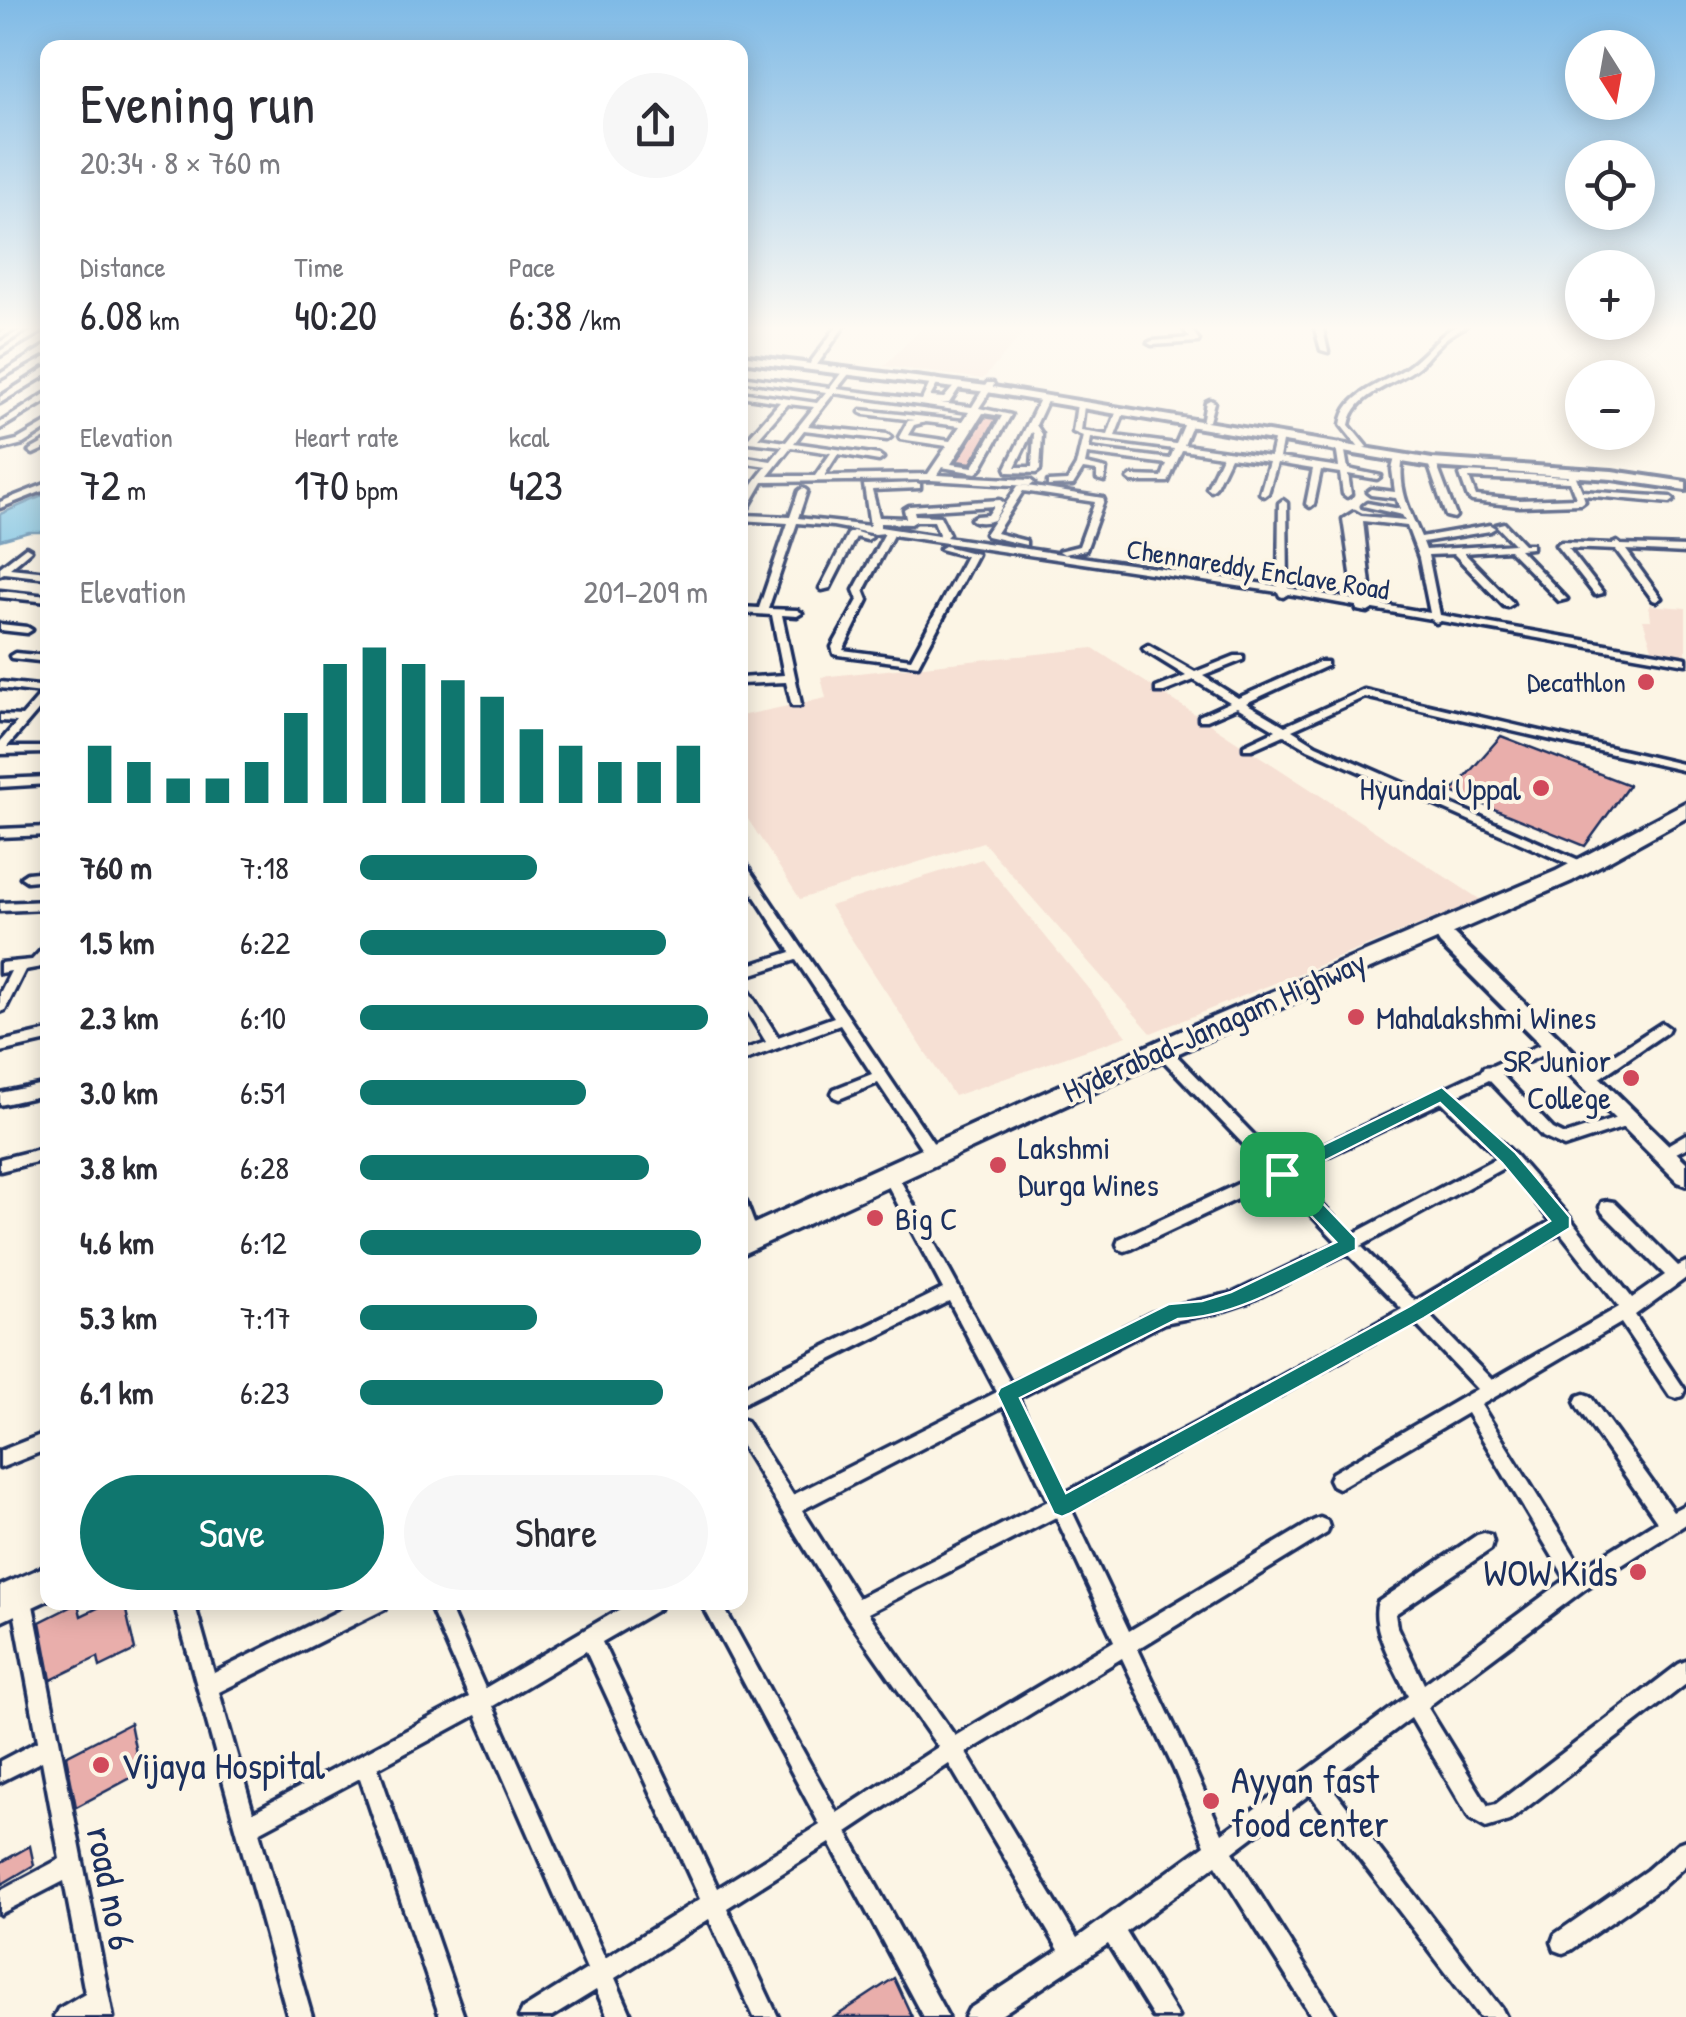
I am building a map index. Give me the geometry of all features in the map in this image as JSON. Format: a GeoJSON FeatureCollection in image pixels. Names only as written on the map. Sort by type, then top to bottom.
{"type":"FeatureCollection","features":[{"type":"Feature","properties":{"kind":"highway","name":"Hyderabad-Janagam Highway"},"geometry":{"type":"LineString","coordinates":[[1047,1106],[1563,893],[1686,809]]}},
{"type":"Feature","properties":{"kind":"highway","name":"Hyderabad-Janagam Highway"},"geometry":{"type":"LineString","coordinates":[[748,1243],[935,1155],[1686,828]]}},
{"type":"Feature","properties":{"kind":"highway","name":"Hyderabad-Janagam Highway"},"geometry":{"type":"LineString","coordinates":[[748,1243],[894,1182],[935,1155]]}},
{"type":"Feature","properties":{"kind":"highway"},"geometry":{"type":"LineString","coordinates":[[17,1592],[40,1571]]}},
{"type":"Feature","properties":{"kind":"street"},"geometry":{"type":"LineString","coordinates":[[752,440],[770,419]]}},
{"type":"Feature","properties":{"kind":"street"},"geometry":{"type":"LineString","coordinates":[[748,502],[761,479],[811,419]]}},
{"type":"Feature","properties":{"kind":"street"},"geometry":{"type":"LineString","coordinates":[[923,419],[921,424],[911,422],[903,437],[954,444]]}},
{"type":"Feature","properties":{"kind":"street"},"geometry":{"type":"LineString","coordinates":[[924,419],[966,424]]}},
{"type":"Feature","properties":{"kind":"street"},"geometry":{"type":"LineString","coordinates":[[931,477],[970,419]]}},
{"type":"Feature","properties":{"kind":"street"},"geometry":{"type":"LineString","coordinates":[[973,419],[946,466],[976,470],[1005,419]]}},
{"type":"Feature","properties":{"kind":"street"},"geometry":{"type":"LineString","coordinates":[[1031,424],[1038,434],[1036,470],[1012,470],[1010,468],[1031,424],[1033,419]]}},
{"type":"Feature","properties":{"kind":"street"},"geometry":{"type":"LineString","coordinates":[[1078,419],[1077,432],[1088,435],[1377,476]]}},
{"type":"Feature","properties":{"kind":"street"},"geometry":{"type":"LineString","coordinates":[[1112,437],[1118,419]]}},
{"type":"Feature","properties":{"kind":"street"},"geometry":{"type":"LineString","coordinates":[[1165,419],[1365,449],[1432,464],[1572,476]]}},
{"type":"Feature","properties":{"kind":"street"},"geometry":{"type":"LineString","coordinates":[[1193,419],[1431,459],[1610,473],[1686,484]]}},
{"type":"Feature","properties":{"kind":"street"},"geometry":{"type":"LineString","coordinates":[[1344,419],[1365,449]]}},
{"type":"Feature","properties":{"kind":"street"},"geometry":{"type":"LineString","coordinates":[[1132,478],[1162,481],[1189,423]]}},
{"type":"Feature","properties":{"kind":"street"},"geometry":{"type":"LineString","coordinates":[[805,428],[887,437]]}},
{"type":"Feature","properties":{"kind":"street"},"geometry":{"type":"LineString","coordinates":[[0,447],[20,442],[40,429]]}},
{"type":"Feature","properties":{"kind":"street"},"geometry":{"type":"LineString","coordinates":[[761,479],[931,477],[1065,484],[1080,466],[1088,435]]}},
{"type":"Feature","properties":{"kind":"street"},"geometry":{"type":"LineString","coordinates":[[1264,494],[1279,436]]}},
{"type":"Feature","properties":{"kind":"street"},"geometry":{"type":"LineString","coordinates":[[748,439],[879,458]]}},
{"type":"Feature","properties":{"kind":"street"},"geometry":{"type":"LineString","coordinates":[[1340,446],[1347,494]]}},
{"type":"Feature","properties":{"kind":"street"},"geometry":{"type":"LineString","coordinates":[[33,450],[40,447]]}},
{"type":"Feature","properties":{"kind":"street"},"geometry":{"type":"LineString","coordinates":[[1085,450],[1172,462]]}},
{"type":"Feature","properties":{"kind":"street"},"geometry":{"type":"LineString","coordinates":[[818,478],[836,451]]}},
{"type":"Feature","properties":{"kind":"street"},"geometry":{"type":"LineString","coordinates":[[1211,488],[1227,453]]}},
{"type":"Feature","properties":{"kind":"street"},"geometry":{"type":"LineString","coordinates":[[1399,458],[1395,474],[1422,553],[1436,618]]}},
{"type":"Feature","properties":{"kind":"street"},"geometry":{"type":"LineString","coordinates":[[748,460],[774,464]]}},
{"type":"Feature","properties":{"kind":"street"},"geometry":{"type":"LineString","coordinates":[[1432,464],[1451,516]]}},
{"type":"Feature","properties":{"kind":"street"},"geometry":{"type":"LineString","coordinates":[[1080,466],[1102,469],[1101,479]]}},
{"type":"Feature","properties":{"kind":"street"},"geometry":{"type":"LineString","coordinates":[[1310,504],[1318,466]]}},
{"type":"Feature","properties":{"kind":"street"},"geometry":{"type":"LineString","coordinates":[[1572,476],[1581,501],[1520,503],[1472,498],[1464,475],[1610,473]]}},
{"type":"Feature","properties":{"kind":"street"},"geometry":{"type":"LineString","coordinates":[[1610,473],[1624,500]]}},
{"type":"Feature","properties":{"kind":"street"},"geometry":{"type":"LineString","coordinates":[[902,486],[910,522],[875,527],[867,487],[902,486],[993,485],[1000,503]]}},
{"type":"Feature","properties":{"kind":"street"},"geometry":{"type":"LineString","coordinates":[[1021,488],[1103,502],[1080,551],[1026,550],[990,534],[1021,488]]}},
{"type":"Feature","properties":{"kind":"street"},"geometry":{"type":"LineString","coordinates":[[0,505],[40,489]]}},
{"type":"Feature","properties":{"kind":"street"},"geometry":{"type":"LineString","coordinates":[[763,610],[803,491]]}},
{"type":"Feature","properties":{"kind":"street"},"geometry":{"type":"LineString","coordinates":[[1372,492],[1401,496]]}},
{"type":"Feature","properties":{"kind":"street"},"geometry":{"type":"LineString","coordinates":[[1585,493],[1624,500],[1670,500]]}},
{"type":"Feature","properties":{"kind":"street"},"geometry":{"type":"LineString","coordinates":[[910,513],[1000,503]]}},
{"type":"Feature","properties":{"kind":"street"},"geometry":{"type":"LineString","coordinates":[[976,519],[990,518],[1000,503]]}},
{"type":"Feature","properties":{"kind":"street"},"geometry":{"type":"LineString","coordinates":[[1283,503],[1283,592]]}},
{"type":"Feature","properties":{"kind":"street"},"geometry":{"type":"LineString","coordinates":[[1367,506],[1410,519]]}},
{"type":"Feature","properties":{"kind":"street"},"geometry":{"type":"LineString","coordinates":[[910,513],[937,518],[944,534],[940,539]]}},
{"type":"Feature","properties":{"kind":"street","name":"Chennareddy Enclave Road"},"geometry":{"type":"LineString","coordinates":[[748,517],[875,527],[894,536],[1026,550],[1686,664]]}},
{"type":"Feature","properties":{"kind":"street"},"geometry":{"type":"LineString","coordinates":[[1364,606],[1356,531],[1410,519]]}},
{"type":"Feature","properties":{"kind":"street"},"geometry":{"type":"LineString","coordinates":[[1418,540],[1496,526],[1521,547],[1562,599]]}},
{"type":"Feature","properties":{"kind":"street"},"geometry":{"type":"LineString","coordinates":[[825,588],[853,534],[894,536],[972,554],[914,663],[836,650],[863,600],[858,590],[864,576],[894,536]]}},
{"type":"Feature","properties":{"kind":"street","name":"Chennareddy Enclave Road"},"geometry":{"type":"LineString","coordinates":[[894,536],[981,547]]}},
{"type":"Feature","properties":{"kind":"street"},"geometry":{"type":"LineString","coordinates":[[1598,593],[1561,545],[1686,550]]}},
{"type":"Feature","properties":{"kind":"street"},"geometry":{"type":"LineString","coordinates":[[1617,545],[1656,598]]}},
{"type":"Feature","properties":{"kind":"street"},"geometry":{"type":"LineString","coordinates":[[1422,553],[1521,547]]}},
{"type":"Feature","properties":{"kind":"street"},"geometry":{"type":"LineString","coordinates":[[1,571],[26,550]]}},
{"type":"Feature","properties":{"kind":"street"},"geometry":{"type":"LineString","coordinates":[[1457,551],[1508,604]]}},
{"type":"Feature","properties":{"kind":"street"},"geometry":{"type":"LineString","coordinates":[[1,571],[40,574]]}},
{"type":"Feature","properties":{"kind":"street"},"geometry":{"type":"LineString","coordinates":[[0,594],[40,598]]}},
{"type":"Feature","properties":{"kind":"street"},"geometry":{"type":"LineString","coordinates":[[748,610],[797,613]]}},
{"type":"Feature","properties":{"kind":"street"},"geometry":{"type":"LineString","coordinates":[[776,612],[796,704]]}},
{"type":"Feature","properties":{"kind":"street"},"geometry":{"type":"LineString","coordinates":[[0,627],[26,630]]}},
{"type":"Feature","properties":{"kind":"street"},"geometry":{"type":"LineString","coordinates":[[1148,648],[1280,730],[1601,864]]}},
{"type":"Feature","properties":{"kind":"street"},"geometry":{"type":"LineString","coordinates":[[15,656],[40,656]]}},
{"type":"Feature","properties":{"kind":"street"},"geometry":{"type":"LineString","coordinates":[[1160,690],[1239,658]]}},
{"type":"Feature","properties":{"kind":"street"},"geometry":{"type":"LineString","coordinates":[[1203,718],[1323,664]]}},
{"type":"Feature","properties":{"kind":"street"},"geometry":{"type":"LineString","coordinates":[[748,681],[792,678]]}},
{"type":"Feature","properties":{"kind":"street"},"geometry":{"type":"LineString","coordinates":[[0,685],[40,690]]}},
{"type":"Feature","properties":{"kind":"street"},"geometry":{"type":"LineString","coordinates":[[1248,746],[1364,693],[1686,768]]}},
{"type":"Feature","properties":{"kind":"street"},"geometry":{"type":"LineString","coordinates":[[0,750],[40,700]]}},
{"type":"Feature","properties":{"kind":"street"},"geometry":{"type":"LineString","coordinates":[[0,718],[24,719]]}},
{"type":"Feature","properties":{"kind":"street"},"geometry":{"type":"LineString","coordinates":[[0,750],[40,750]]}},
{"type":"Feature","properties":{"kind":"street"},"geometry":{"type":"LineString","coordinates":[[0,783],[40,780]]}},
{"type":"Feature","properties":{"kind":"street"},"geometry":{"type":"LineString","coordinates":[[0,833],[40,830]]}},
{"type":"Feature","properties":{"kind":"street"},"geometry":{"type":"LineString","coordinates":[[28,877],[40,876]]}},
{"type":"Feature","properties":{"kind":"street"},"geometry":{"type":"LineString","coordinates":[[748,877],[935,1155]]}},
{"type":"Feature","properties":{"kind":"street"},"geometry":{"type":"LineString","coordinates":[[0,907],[40,905]]}},
{"type":"Feature","properties":{"kind":"street"},"geometry":{"type":"LineString","coordinates":[[1454,937],[1553,1044],[1686,1176]]}},
{"type":"Feature","properties":{"kind":"street"},"geometry":{"type":"LineString","coordinates":[[1454,937],[1682,1149]]}},
{"type":"Feature","properties":{"kind":"street"},"geometry":{"type":"LineString","coordinates":[[748,971],[799,954]]}},
{"type":"Feature","properties":{"kind":"street"},"geometry":{"type":"LineString","coordinates":[[0,968],[40,962]]}},
{"type":"Feature","properties":{"kind":"street"},"geometry":{"type":"LineString","coordinates":[[0,1007],[20,967]]}},
{"type":"Feature","properties":{"kind":"street"},"geometry":{"type":"LineString","coordinates":[[748,1001],[775,1044]]}},
{"type":"Feature","properties":{"kind":"street"},"geometry":{"type":"LineString","coordinates":[[748,1054],[842,1019]]}},
{"type":"Feature","properties":{"kind":"street"},"geometry":{"type":"LineString","coordinates":[[1596,1073],[1662,1028]]}},
{"type":"Feature","properties":{"kind":"street"},"geometry":{"type":"LineString","coordinates":[[0,1048],[40,1038]]}},
{"type":"Feature","properties":{"kind":"street"},"geometry":{"type":"LineString","coordinates":[[1124,1244],[1282,1174],[1553,1044]]}},
{"type":"Feature","properties":{"kind":"street"},"geometry":{"type":"LineString","coordinates":[[1168,1058],[1492,1391]]}},
{"type":"Feature","properties":{"kind":"street"},"geometry":{"type":"LineString","coordinates":[[1490,1071],[1548,1133],[1564,1141],[1629,1120]]}},
{"type":"Feature","properties":{"kind":"street"},"geometry":{"type":"LineString","coordinates":[[840,1093],[880,1078]]}},
{"type":"Feature","properties":{"kind":"street"},"geometry":{"type":"LineString","coordinates":[[0,1099],[40,1090]]}},
{"type":"Feature","properties":{"kind":"street"},"geometry":{"type":"LineString","coordinates":[[1442,1094],[1509,1158],[1563,1222],[1628,1311],[1676,1390]]}},
{"type":"Feature","properties":{"kind":"street"},"geometry":{"type":"LineString","coordinates":[[0,1165],[40,1156]]}},
{"type":"Feature","properties":{"kind":"street"},"geometry":{"type":"LineString","coordinates":[[790,1506],[1176,1310],[1202,1310],[1236,1299],[1350,1244],[1509,1158]]}},
{"type":"Feature","properties":{"kind":"street"},"geometry":{"type":"LineString","coordinates":[[894,1182],[1008,1394],[1217,1847],[1325,2017]]}},
{"type":"Feature","properties":{"kind":"street"},"geometry":{"type":"LineString","coordinates":[[1338,1479],[1628,1311],[1683,1273],[1608,1207]]}},
{"type":"Feature","properties":{"kind":"street"},"geometry":{"type":"LineString","coordinates":[[854,1610],[1062,1507],[1417,1312],[1563,1222]]}},
{"type":"Feature","properties":{"kind":"street"},"geometry":{"type":"LineString","coordinates":[[748,1393],[954,1291]]}},
{"type":"Feature","properties":{"kind":"street"},"geometry":{"type":"LineString","coordinates":[[1469,1401],[1520,1482],[1539,1522],[1579,1581]]}},
{"type":"Feature","properties":{"kind":"street"},"geometry":{"type":"LineString","coordinates":[[989,2014],[1111,1929],[1217,1847],[1314,1782],[1579,1581],[1678,1518],[1584,1402]]}},
{"type":"Feature","properties":{"kind":"street"},"geometry":{"type":"LineString","coordinates":[[748,1440],[854,1610],[952,1750],[1074,1954]]}},
{"type":"Feature","properties":{"kind":"street"},"geometry":{"type":"LineString","coordinates":[[0,1460],[40,1443]]}},
{"type":"Feature","properties":{"kind":"street"},"geometry":{"type":"LineString","coordinates":[[532,2017],[952,1750],[1320,1527]]}},
{"type":"Feature","properties":{"kind":"street"},"geometry":{"type":"LineString","coordinates":[[1484,1542],[1385,1609],[1385,1620],[1418,1703],[1478,1811],[1486,1818],[1501,1812],[1686,1671]]}},
{"type":"Feature","properties":{"kind":"street","name":"road no 6"},"geometry":{"type":"LineString","coordinates":[[17,1592],[99,2008]]}},
{"type":"Feature","properties":{"kind":"street"},"geometry":{"type":"LineString","coordinates":[[186,1610],[300,2017]]}},
{"type":"Feature","properties":{"kind":"street"},"geometry":{"type":"LineString","coordinates":[[208,1687],[362,1610]]}},
{"type":"Feature","properties":{"kind":"street"},"geometry":{"type":"LineString","coordinates":[[442,1610],[620,2017]]}},
{"type":"Feature","properties":{"kind":"street"},"geometry":{"type":"LineString","coordinates":[[247,1827],[482,1701],[638,1610]]}},
{"type":"Feature","properties":{"kind":"street"},"geometry":{"type":"LineString","coordinates":[[714,1610],[936,2017]]}},
{"type":"Feature","properties":{"kind":"street"},"geometry":{"type":"LineString","coordinates":[[590,1637],[766,2017]]}},
{"type":"Feature","properties":{"kind":"street"},"geometry":{"type":"LineString","coordinates":[[0,1772],[48,1747]]}},
{"type":"Feature","properties":{"kind":"street"},"geometry":{"type":"LineString","coordinates":[[366,1763],[452,2017]]}},
{"type":"Feature","properties":{"kind":"street"},"geometry":{"type":"LineString","coordinates":[[1314,1782],[1494,2017]]}},
{"type":"Feature","properties":{"kind":"street"},"geometry":{"type":"LineString","coordinates":[[1563,1942],[1655,1878],[1686,1850]]}},
{"type":"Feature","properties":{"kind":"street"},"geometry":{"type":"LineString","coordinates":[[0,1904],[72,1865]]}},
{"type":"Feature","properties":{"kind":"street"},"geometry":{"type":"LineString","coordinates":[[1111,1929],[1166,2017]]}},
{"type":"Feature","properties":{"kind":"street"},"geometry":{"type":"LineString","coordinates":[[66,2017],[99,2008]]}},
{"type":"Feature","properties":{"kind":"shaded area"},"geometry":{"type":"Polygon","coordinates":[[[1649,605],[1686,608],[1686,657],[1653,651],[1643,620],[1651,620],[1649,605]]]}},
{"type":"Feature","properties":{"kind":"shaded area"},"geometry":{"type":"Polygon","coordinates":[[[1093,648],[1481,900],[1151,1033],[983,842],[800,899],[748,819],[748,714],[826,698],[821,677],[1093,648]]]}},
{"type":"Feature","properties":{"kind":"shaded area"},"geometry":{"type":"Polygon","coordinates":[[[982,859],[1127,1036],[954,1096],[830,906],[982,859]]]}},
{"type":"Feature","properties":{"kind":"water"},"geometry":{"type":"Polygon","coordinates":[[[40,497],[40,532],[0,540],[0,514],[40,497]]]}},
{"type":"Feature","properties":{"kind":"building"},"geometry":{"type":"Polygon","coordinates":[[[984,419],[996,419],[971,463],[957,461],[984,419]]]}},
{"type":"Feature","properties":{"kind":"building","name":"Hyundai Uppal"},"geometry":{"type":"Polygon","coordinates":[[[1501,736],[1629,785],[1585,846],[1452,792],[1501,736]]]}},
{"type":"Feature","properties":{"kind":"building"},"geometry":{"type":"Polygon","coordinates":[[[64,1610],[80,1610],[81,1616],[93,1610],[126,1610],[135,1650],[100,1667],[98,1657],[51,1680],[40,1622],[64,1610]]]}},
{"type":"Feature","properties":{"kind":"building","name":"Vijaya Hospital"},"geometry":{"type":"Polygon","coordinates":[[[130,1723],[140,1773],[76,1807],[66,1756],[130,1723]]]}},
{"type":"Feature","properties":{"kind":"building"},"geometry":{"type":"Polygon","coordinates":[[[30,1846],[34,1865],[2,1884],[0,1863],[30,1846]]]}},
{"type":"Feature","properties":{"kind":"building"},"geometry":{"type":"Polygon","coordinates":[[[894,1978],[912,2017],[835,2017],[894,1978]]]}},
{"type":"Feature","properties":{"kind":"place","name":"Decathlon"},"geometry":{"type":"Point","coordinates":[1646,682]}},
{"type":"Feature","properties":{"kind":"place","name":"Hyundai Uppal"},"geometry":{"type":"Point","coordinates":[1541,788]}},
{"type":"Feature","properties":{"kind":"place","name":"Mahalakshmi Wines"},"geometry":{"type":"Point","coordinates":[1356,1017]}},
{"type":"Feature","properties":{"kind":"place","name":"SR Junior College"},"geometry":{"type":"Point","coordinates":[1631,1078]}},
{"type":"Feature","properties":{"kind":"place","name":"Lakshmi Durga Wines"},"geometry":{"type":"Point","coordinates":[998,1165]}},
{"type":"Feature","properties":{"kind":"place","name":"Big C"},"geometry":{"type":"Point","coordinates":[875,1218]}},
{"type":"Feature","properties":{"kind":"place","name":"WOW Kids"},"geometry":{"type":"Point","coordinates":[1638,1572]}},
{"type":"Feature","properties":{"kind":"place","name":"Vijaya Hospital"},"geometry":{"type":"Point","coordinates":[101,1765]}},
{"type":"Feature","properties":{"kind":"place","name":"Ayyan fast food center"},"geometry":{"type":"Point","coordinates":[1211,1801]}},
{"type":"Feature","properties":{"kind":"route"},"geometry":{"type":"LineString","coordinates":[[1442,1094],[1509,1158],[1563,1222],[1417,1312],[1062,1507],[1008,1394],[1176,1310],[1202,1310],[1236,1299],[1350,1244],[1282,1174],[1442,1094]]}}]}
